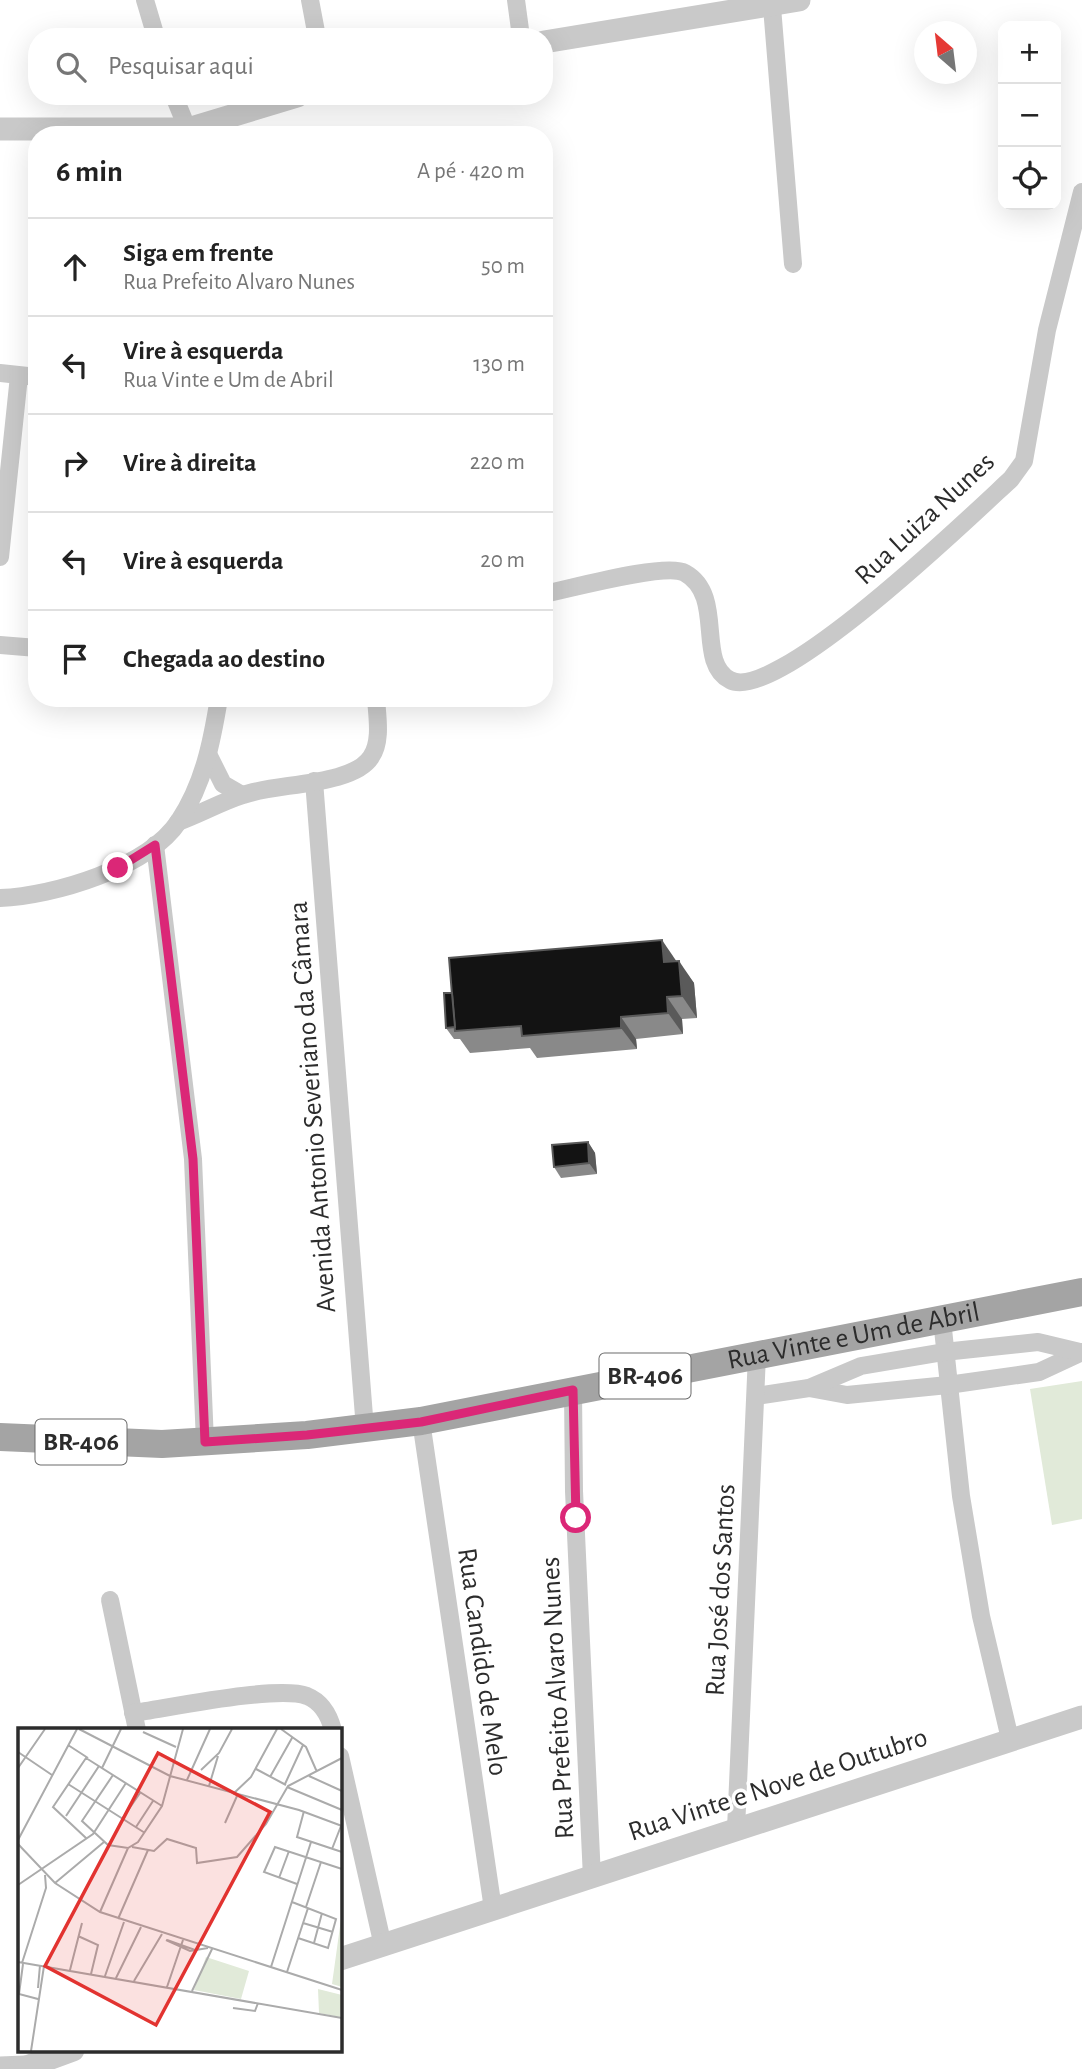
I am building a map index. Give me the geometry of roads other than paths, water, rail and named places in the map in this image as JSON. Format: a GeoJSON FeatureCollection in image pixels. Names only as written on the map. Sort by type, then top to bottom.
{"type":"FeatureCollection","features":[{"type":"Feature","properties":{"kind":"main road","name":"Rua Vinte e Um de Abril"},"geometry":{"type":"LineString","coordinates":[[0,1437],[162,1444],[365,1429],[421,1422],[1082,1292]]}},
{"type":"Feature","properties":{"kind":"street"},"geometry":{"type":"LineString","coordinates":[[145,0],[153,28]]}},
{"type":"Feature","properties":{"kind":"street"},"geometry":{"type":"LineString","coordinates":[[310,0],[315,28]]}},
{"type":"Feature","properties":{"kind":"street"},"geometry":{"type":"LineString","coordinates":[[516,0],[520,28]]}},
{"type":"Feature","properties":{"kind":"street"},"geometry":{"type":"LineString","coordinates":[[553,40],[735,6],[772,7],[799,0]]}},
{"type":"Feature","properties":{"kind":"street"},"geometry":{"type":"LineString","coordinates":[[772,7],[793,264]]}},
{"type":"Feature","properties":{"kind":"street"},"geometry":{"type":"LineString","coordinates":[[178,105],[186,126]]}},
{"type":"Feature","properties":{"kind":"street"},"geometry":{"type":"LineString","coordinates":[[207,126],[270,105]]}},
{"type":"Feature","properties":{"kind":"street"},"geometry":{"type":"LineString","coordinates":[[0,129],[28,129]]}},
{"type":"Feature","properties":{"kind":"street","name":"Rua Luiza Nunes"},"geometry":{"type":"LineString","coordinates":[[553,592],[657,570],[682,571],[703,590],[715,662],[730,680],[748,680],[791,662],[858,616],[912,571],[1019,469],[1026,454],[1047,330],[1082,192]]}},
{"type":"Feature","properties":{"kind":"street"},"geometry":{"type":"LineString","coordinates":[[0,373],[28,377],[0,557]]}},
{"type":"Feature","properties":{"kind":"street"},"geometry":{"type":"LineString","coordinates":[[0,645],[28,647]]}},
{"type":"Feature","properties":{"kind":"street"},"geometry":{"type":"LineString","coordinates":[[0,898],[21,897],[72,885],[118,868],[155,845],[178,822],[209,756],[217,707]]}},
{"type":"Feature","properties":{"kind":"street"},"geometry":{"type":"LineString","coordinates":[[178,822],[242,795],[341,776],[363,766],[372,757],[378,732],[377,707]]}},
{"type":"Feature","properties":{"kind":"street"},"geometry":{"type":"LineString","coordinates":[[209,756],[223,783],[242,795]]}},
{"type":"Feature","properties":{"kind":"street","name":"Avenida Antonio Severiano da Câmara"},"geometry":{"type":"LineString","coordinates":[[314,782],[365,1429]]}},
{"type":"Feature","properties":{"kind":"street"},"geometry":{"type":"LineString","coordinates":[[155,845],[193,1159],[205,1442]]}},
{"type":"Feature","properties":{"kind":"street"},"geometry":{"type":"LineString","coordinates":[[942,1320],[948,1385],[981,1616],[1010,1739]]}},
{"type":"Feature","properties":{"kind":"street"},"geometry":{"type":"LineString","coordinates":[[757,1396],[809,1388],[861,1366],[944,1352],[1038,1342],[1081,1352]]}},
{"type":"Feature","properties":{"kind":"street"},"geometry":{"type":"LineString","coordinates":[[809,1388],[847,1395],[948,1385],[1039,1372],[1081,1352]]}},
{"type":"Feature","properties":{"kind":"street","name":"Rua José dos Santos"},"geometry":{"type":"LineString","coordinates":[[736,1829],[757,1355]]}},
{"type":"Feature","properties":{"kind":"street","name":"Rua Prefeito Alvaro Nunes"},"geometry":{"type":"LineString","coordinates":[[573,1390],[592,1878]]}},
{"type":"Feature","properties":{"kind":"street","name":"Rua Candido de Melo"},"geometry":{"type":"LineString","coordinates":[[421,1422],[493,1909]]}},
{"type":"Feature","properties":{"kind":"street"},"geometry":{"type":"LineString","coordinates":[[110,1601],[135,1721],[214,1700],[300,1694],[323,1707],[332,1728]]}},
{"type":"Feature","properties":{"kind":"street","name":"Rua Vinte e Nove de Outubro"},"geometry":{"type":"LineString","coordinates":[[341,1959],[1082,1717]]}},
{"type":"Feature","properties":{"kind":"street"},"geometry":{"type":"LineString","coordinates":[[341,1760],[383,1946]]}},
{"type":"Feature","properties":{"kind":"street"},"geometry":{"type":"LineString","coordinates":[[0,2068],[23,2068],[67,2052]]}}]}
